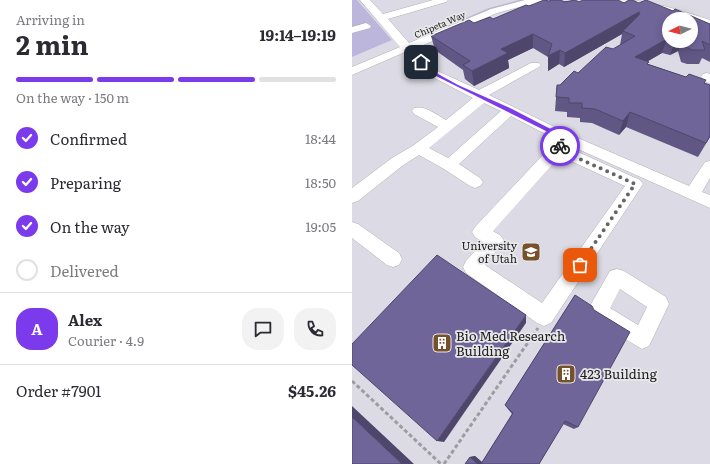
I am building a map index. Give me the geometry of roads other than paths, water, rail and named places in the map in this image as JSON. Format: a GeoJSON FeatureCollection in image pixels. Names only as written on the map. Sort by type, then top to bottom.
{"type":"FeatureCollection","features":[{"type":"Feature","properties":{"kind":"street"},"geometry":{"type":"LineString","coordinates":[[365,0],[427,70],[480,97],[510,110],[562,144],[640,178],[692,194],[710,202]]}},
{"type":"Feature","properties":{"kind":"street"},"geometry":{"type":"LineString","coordinates":[[374,10],[411,0]]}},
{"type":"Feature","properties":{"kind":"street"},"geometry":{"type":"LineString","coordinates":[[382,18],[443,0]]}},
{"type":"Feature","properties":{"kind":"street","name":"Chipeta Way"},"geometry":{"type":"LineString","coordinates":[[352,71],[476,10],[507,0]]}},
{"type":"Feature","properties":{"kind":"street","name":"Chipeta Way"},"geometry":{"type":"LineString","coordinates":[[352,61],[405,44],[494,11],[518,4],[542,0]]}},
{"type":"Feature","properties":{"kind":"street"},"geometry":{"type":"LineString","coordinates":[[623,0],[661,2],[710,15]]}},
{"type":"Feature","properties":{"kind":"street"},"geometry":{"type":"LineString","coordinates":[[661,2],[710,23]]}},
{"type":"Feature","properties":{"kind":"street"},"geometry":{"type":"LineString","coordinates":[[352,30],[366,26]]}},
{"type":"Feature","properties":{"kind":"street"},"geometry":{"type":"LineString","coordinates":[[352,197],[397,162],[419,149],[480,97],[535,65]]}},
{"type":"Feature","properties":{"kind":"street"},"geometry":{"type":"LineString","coordinates":[[449,165],[510,110]]}},
{"type":"Feature","properties":{"kind":"street"},"geometry":{"type":"LineString","coordinates":[[418,111],[447,126]]}},
{"type":"Feature","properties":{"kind":"street"},"geometry":{"type":"LineString","coordinates":[[562,144],[481,232],[495,241],[472,267],[544,316],[640,178]]}},
{"type":"Feature","properties":{"kind":"street"},"geometry":{"type":"LineString","coordinates":[[419,149],[449,165],[475,182]]}},
{"type":"Feature","properties":{"kind":"street"},"geometry":{"type":"LineString","coordinates":[[692,194],[710,166]]}},
{"type":"Feature","properties":{"kind":"street"},"geometry":{"type":"LineString","coordinates":[[352,229],[393,259]]}},
{"type":"Feature","properties":{"kind":"place","name":"University of Utah"},"geometry":{"type":"Point","coordinates":[531,252]}},
{"type":"Feature","properties":{"kind":"place","name":"Bio Med Research Building"},"geometry":{"type":"Point","coordinates":[442,343]}},
{"type":"Feature","properties":{"kind":"place","name":"423 Building"},"geometry":{"type":"Point","coordinates":[566,374]}}]}
